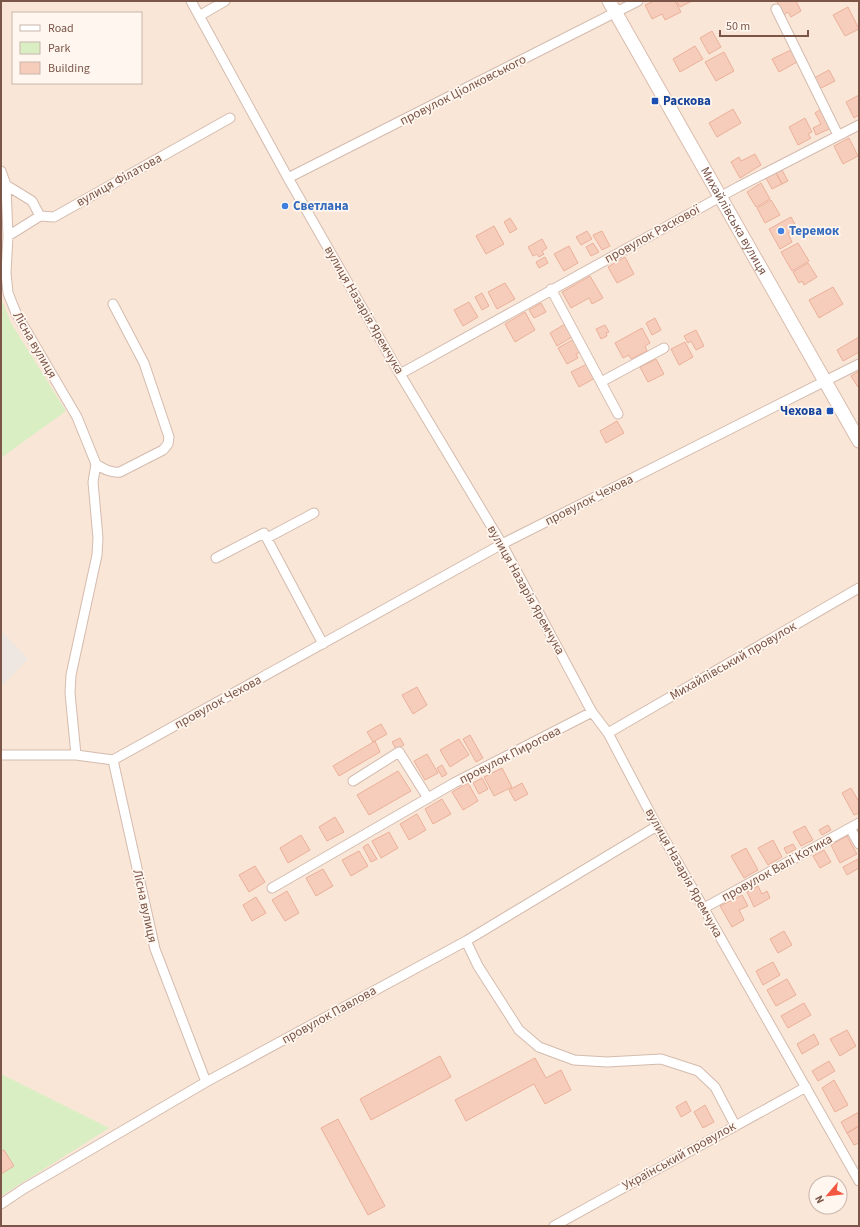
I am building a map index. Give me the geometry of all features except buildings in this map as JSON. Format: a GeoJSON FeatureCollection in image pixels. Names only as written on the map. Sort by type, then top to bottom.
{"type":"FeatureCollection","features":[{"type":"Feature","properties":{"kind":"main road","name":"Михайлівська вулиця"},"geometry":{"type":"LineString","coordinates":[[613,7],[859,441]]}},
{"type":"Feature","properties":{"kind":"street","name":"вулиця Назарія Яремчука"},"geometry":{"type":"LineString","coordinates":[[191,1],[288,178],[400,374],[502,544],[592,712],[608,733],[657,826],[859,1181]]}},
{"type":"Feature","properties":{"kind":"street"},"geometry":{"type":"LineString","coordinates":[[199,16],[225,1]]}},
{"type":"Feature","properties":{"kind":"street","name":"провулок Ціолковського"},"geometry":{"type":"LineString","coordinates":[[288,178],[613,7],[638,1]]}},
{"type":"Feature","properties":{"kind":"street"},"geometry":{"type":"LineString","coordinates":[[776,9],[838,135]]}},
{"type":"Feature","properties":{"kind":"street","name":"вулиця Філатова"},"geometry":{"type":"LineString","coordinates":[[8,236],[40,216],[54,217],[230,118]]}},
{"type":"Feature","properties":{"kind":"street","name":"провулок Раскової"},"geometry":{"type":"LineString","coordinates":[[400,374],[551,289],[720,197],[859,125]]}},
{"type":"Feature","properties":{"kind":"street","name":"Лісна вулиця"},"geometry":{"type":"LineString","coordinates":[[1,171],[6,185],[8,236],[6,284],[11,303],[77,417],[96,464],[94,482],[98,538],[96,555],[71,675],[70,693],[76,755]]}},
{"type":"Feature","properties":{"kind":"street"},"geometry":{"type":"LineString","coordinates":[[6,185],[32,201],[40,216]]}},
{"type":"Feature","properties":{"kind":"street"},"geometry":{"type":"LineString","coordinates":[[551,289],[618,414]]}},
{"type":"Feature","properties":{"kind":"street"},"geometry":{"type":"LineString","coordinates":[[96,464],[113,473],[120,472],[163,450],[168,444],[169,437],[144,363],[113,304]]}},
{"type":"Feature","properties":{"kind":"street"},"geometry":{"type":"LineString","coordinates":[[601,382],[664,348]]}},
{"type":"Feature","properties":{"kind":"street","name":"провулок Чехова"},"geometry":{"type":"LineString","coordinates":[[113,760],[502,544],[859,364]]}},
{"type":"Feature","properties":{"kind":"street"},"geometry":{"type":"LineString","coordinates":[[267,538],[314,513]]}},
{"type":"Feature","properties":{"kind":"street"},"geometry":{"type":"LineString","coordinates":[[216,558],[264,533],[323,644]]}},
{"type":"Feature","properties":{"kind":"street","name":"Михайлівський провулок"},"geometry":{"type":"LineString","coordinates":[[608,733],[859,588]]}},
{"type":"Feature","properties":{"kind":"street","name":"провулок Пирогова"},"geometry":{"type":"LineString","coordinates":[[272,888],[428,798],[592,712]]}},
{"type":"Feature","properties":{"kind":"street"},"geometry":{"type":"LineString","coordinates":[[353,781],[399,752],[428,798]]}},
{"type":"Feature","properties":{"kind":"street"},"geometry":{"type":"LineString","coordinates":[[1,754],[76,755],[113,760]]}},
{"type":"Feature","properties":{"kind":"street","name":"Лісна вулиця"},"geometry":{"type":"LineString","coordinates":[[113,760],[155,949],[206,1082]]}},
{"type":"Feature","properties":{"kind":"street","name":"провулок Валі Котика"},"geometry":{"type":"LineString","coordinates":[[704,908],[859,823]]}},
{"type":"Feature","properties":{"kind":"street","name":"провулок Павлова"},"geometry":{"type":"LineString","coordinates":[[1,1204],[25,1188],[206,1082],[466,941],[657,826]]}},
{"type":"Feature","properties":{"kind":"street"},"geometry":{"type":"LineString","coordinates":[[850,828],[859,844]]}},
{"type":"Feature","properties":{"kind":"street"},"geometry":{"type":"LineString","coordinates":[[466,941],[478,966],[519,1030],[539,1047],[574,1060],[607,1062],[661,1059],[698,1071],[715,1087],[735,1125]]}},
{"type":"Feature","properties":{"kind":"street","name":"Український провулок"},"geometry":{"type":"LineString","coordinates":[[554,1226],[806,1087]]}},
{"type":"Feature","properties":{"kind":"shaded area"},"geometry":{"type":"Polygon","coordinates":[[[1,1],[859,1],[859,1226],[1,1226],[1,1]]]}},
{"type":"Feature","properties":{"kind":"shaded area"},"geometry":{"type":"Polygon","coordinates":[[[1,630],[28,659],[1,687],[1,630]]]}},
{"type":"Feature","properties":{"kind":"green space"},"geometry":{"type":"Polygon","coordinates":[[[1,298],[11,323],[66,411],[1,458],[1,298]]]}},
{"type":"Feature","properties":{"kind":"green space"},"geometry":{"type":"Polygon","coordinates":[[[1,1074],[109,1128],[1,1196],[1,1174],[14,1166],[4,1150],[1,1151],[1,1074]]]}},
{"type":"Feature","properties":{"kind":"place","name":"Раскова"},"geometry":{"type":"Point","coordinates":[655,101]}},
{"type":"Feature","properties":{"kind":"place","name":"Светлана"},"geometry":{"type":"Point","coordinates":[285,206]}},
{"type":"Feature","properties":{"kind":"place","name":"Теремок"},"geometry":{"type":"Point","coordinates":[781,231]}},
{"type":"Feature","properties":{"kind":"place","name":"Чехова"},"geometry":{"type":"Point","coordinates":[830,411]}}]}
